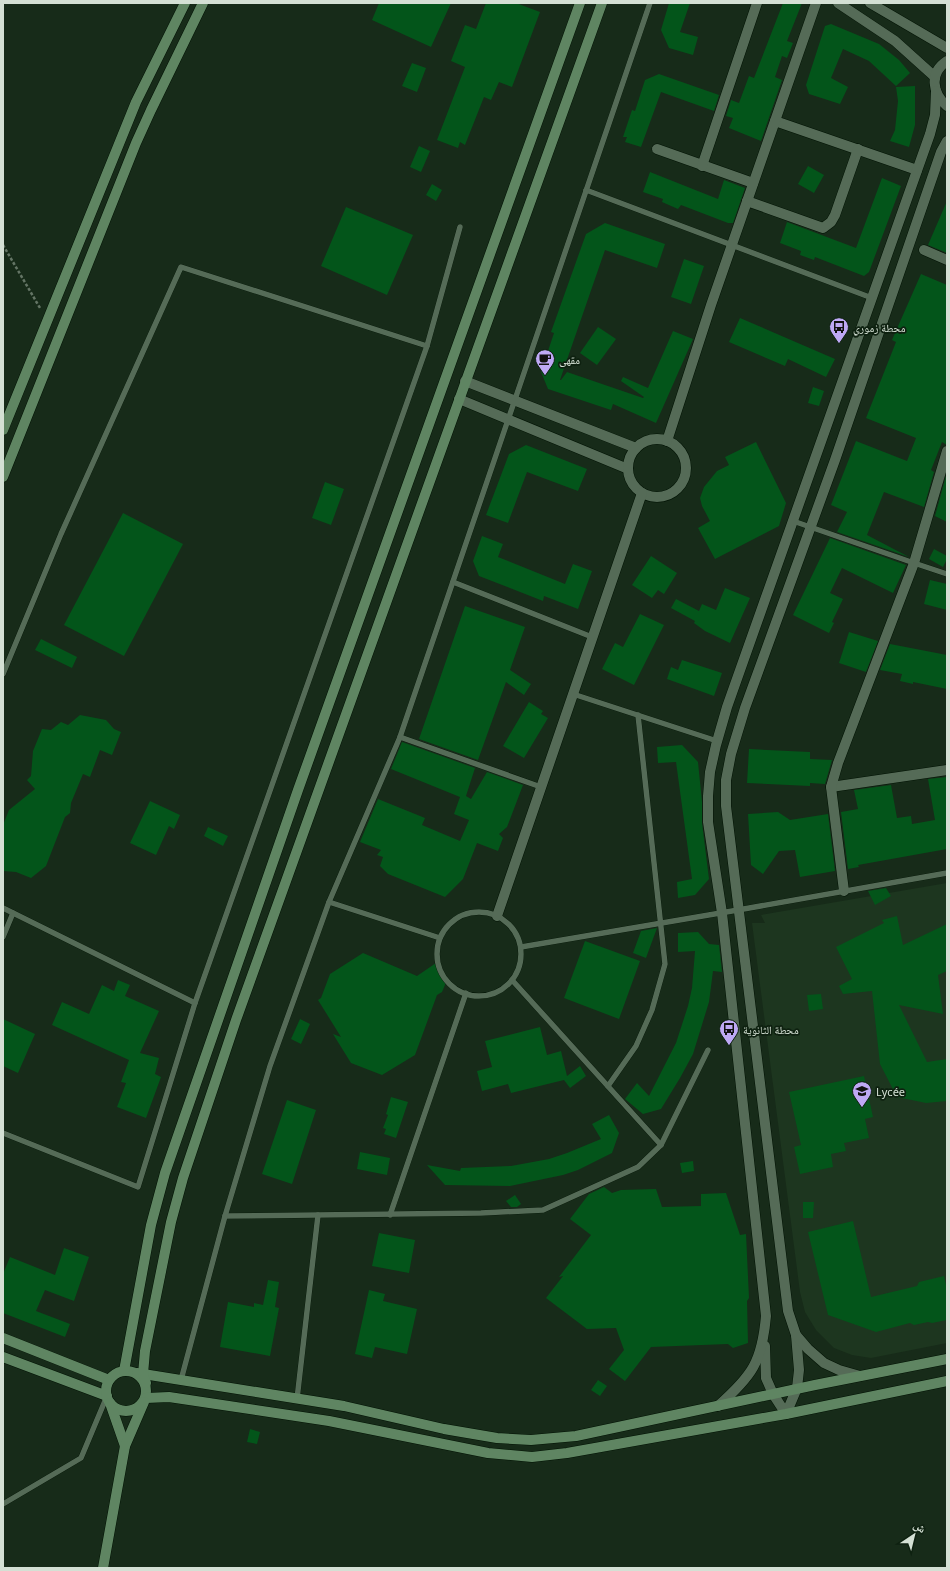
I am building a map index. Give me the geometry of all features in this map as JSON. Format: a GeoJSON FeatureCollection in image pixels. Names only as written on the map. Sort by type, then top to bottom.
{"type":"FeatureCollection","features":[{"type":"Feature","properties":{"kind":"main road"},"geometry":{"type":"LineString","coordinates":[[3,430],[136,102],[185,3]]}},
{"type":"Feature","properties":{"kind":"main road"},"geometry":{"type":"LineString","coordinates":[[3,477],[136,143],[150,110],[204,3]]}},
{"type":"Feature","properties":{"kind":"main road"},"geometry":{"type":"LineString","coordinates":[[124,1370],[151,1226],[165,1173],[298,790],[580,3]]}},
{"type":"Feature","properties":{"kind":"main road"},"geometry":{"type":"LineString","coordinates":[[103,1568],[125,1446],[145,1400],[142,1377],[145,1351],[171,1222],[183,1178],[236,1020],[602,3]]}},
{"type":"Feature","properties":{"kind":"main road"},"geometry":{"type":"LineString","coordinates":[[3,1338],[109,1380]]}},
{"type":"Feature","properties":{"kind":"main road"},"geometry":{"type":"LineString","coordinates":[[3,1357],[108,1400],[120,1411],[129,1411],[139,1407],[145,1400],[169,1397],[329,1421],[488,1454],[532,1457],[567,1453],[786,1414],[947,1381]]}},
{"type":"Feature","properties":{"kind":"main road"},"geometry":{"type":"LineString","coordinates":[[125,1446],[108,1400],[106,1386],[109,1380],[117,1373],[124,1370],[130,1371],[142,1377],[181,1380],[344,1406],[444,1429],[497,1438],[531,1440],[576,1436],[797,1388],[947,1359]]}},
{"type":"Feature","properties":{"kind":"street"},"geometry":{"type":"LineString","coordinates":[[702,166],[757,3]]}},
{"type":"Feature","properties":{"kind":"street"},"geometry":{"type":"LineString","coordinates":[[667,441],[711,305],[816,3]]}},
{"type":"Feature","properties":{"kind":"street"},"geometry":{"type":"LineString","coordinates":[[838,3],[895,41],[935,77]]}},
{"type":"Feature","properties":{"kind":"street"},"geometry":{"type":"LineString","coordinates":[[870,3],[947,48]]}},
{"type":"Feature","properties":{"kind":"street"},"geometry":{"type":"LineString","coordinates":[[786,1414],[772,1394],[766,1378],[766,1316],[722,913],[708,822],[710,772],[727,707],[930,134],[934,115],[936,91],[935,77],[938,69],[947,61]]}},
{"type":"Feature","properties":{"kind":"street"},"geometry":{"type":"LineString","coordinates":[[936,91],[940,100],[947,106]]}},
{"type":"Feature","properties":{"kind":"street"},"geometry":{"type":"LineString","coordinates":[[775,120],[918,170]]}},
{"type":"Feature","properties":{"kind":"street"},"geometry":{"type":"LineString","coordinates":[[786,1414],[797,1388],[799,1370],[796,1335],[788,1311],[738,910],[726,806],[726,780],[731,754],[745,708],[811,527],[941,152],[947,141]]}},
{"type":"Feature","properties":{"kind":"street"},"geometry":{"type":"LineString","coordinates":[[657,149],[753,183]]}},
{"type":"Feature","properties":{"kind":"street"},"geometry":{"type":"LineString","coordinates":[[747,201],[823,228],[831,222],[835,215],[858,149]]}},
{"type":"Feature","properties":{"kind":"street"},"geometry":{"type":"LineString","coordinates":[[924,250],[947,260]]}},
{"type":"Feature","properties":{"kind":"street"},"geometry":{"type":"LineString","coordinates":[[465,381],[636,448]]}},
{"type":"Feature","properties":{"kind":"street"},"geometry":{"type":"LineString","coordinates":[[459,399],[628,469]]}},
{"type":"Feature","properties":{"kind":"street"},"geometry":{"type":"LineString","coordinates":[[650,440],[667,441],[682,453],[686,472],[683,481],[677,489],[660,497],[651,496],[634,486],[630,478],[628,469],[631,454],[642,443],[650,440]]}},
{"type":"Feature","properties":{"kind":"street"},"geometry":{"type":"LineString","coordinates":[[844,892],[831,787],[838,763],[914,563],[944,471],[947,451]]}},
{"type":"Feature","properties":{"kind":"street"},"geometry":{"type":"LineString","coordinates":[[497,916],[642,492]]}},
{"type":"Feature","properties":{"kind":"street"},"geometry":{"type":"LineString","coordinates":[[831,787],[947,770]]}},
{"type":"Feature","properties":{"kind":"street"},"geometry":{"type":"LineString","coordinates":[[796,1335],[808,1349],[824,1363],[839,1370],[860,1376]]}},
{"type":"Feature","properties":{"kind":"street"},"geometry":{"type":"LineString","coordinates":[[718,1406],[741,1386],[750,1374],[760,1355],[765,1336]]}},
{"type":"Feature","properties":{"kind":"lane"},"geometry":{"type":"LineString","coordinates":[[181,1380],[225,1216],[270,1066],[329,902],[400,737],[650,3]]}},
{"type":"Feature","properties":{"kind":"lane"},"geometry":{"type":"LineString","coordinates":[[586,190],[872,298]]}},
{"type":"Feature","properties":{"kind":"lane"},"geometry":{"type":"LineString","coordinates":[[3,1133],[138,1187],[195,1003],[427,346],[460,227]]}},
{"type":"Feature","properties":{"kind":"lane"},"geometry":{"type":"LineString","coordinates":[[3,674],[61,534],[181,267],[427,346]]}},
{"type":"Feature","properties":{"kind":"lane"},"geometry":{"type":"LineString","coordinates":[[793,521],[947,574]]}},
{"type":"Feature","properties":{"kind":"lane"},"geometry":{"type":"LineString","coordinates":[[453,582],[592,637]]}},
{"type":"Feature","properties":{"kind":"lane"},"geometry":{"type":"LineString","coordinates":[[573,694],[717,741]]}},
{"type":"Feature","properties":{"kind":"lane"},"geometry":{"type":"LineString","coordinates":[[608,1086],[636,1046],[652,1010],[665,964],[638,716]]}},
{"type":"Feature","properties":{"kind":"lane"},"geometry":{"type":"LineString","coordinates":[[400,737],[541,787]]}},
{"type":"Feature","properties":{"kind":"lane"},"geometry":{"type":"LineString","coordinates":[[521,947],[947,873]]}},
{"type":"Feature","properties":{"kind":"lane"},"geometry":{"type":"LineString","coordinates":[[329,902],[440,938]]}},
{"type":"Feature","properties":{"kind":"lane"},"geometry":{"type":"LineString","coordinates":[[3,908],[195,1003]]}},
{"type":"Feature","properties":{"kind":"lane"},"geometry":{"type":"LineString","coordinates":[[484,912],[497,916],[508,923],[516,934],[521,947],[520,964],[512,980],[503,989],[491,994],[479,996],[466,993],[454,987],[444,977],[439,965],[437,951],[440,938],[447,926],[458,918],[470,913],[484,912]]}},
{"type":"Feature","properties":{"kind":"lane"},"geometry":{"type":"LineString","coordinates":[[3,937],[13,913]]}},
{"type":"Feature","properties":{"kind":"lane"},"geometry":{"type":"LineString","coordinates":[[512,980],[661,1145]]}},
{"type":"Feature","properties":{"kind":"lane"},"geometry":{"type":"LineString","coordinates":[[390,1215],[466,993]]}},
{"type":"Feature","properties":{"kind":"lane"},"geometry":{"type":"LineString","coordinates":[[225,1216],[390,1215],[543,1210],[638,1167],[661,1145],[708,1050]]}},
{"type":"Feature","properties":{"kind":"lane"},"geometry":{"type":"LineString","coordinates":[[297,1399],[318,1215]]}},
{"type":"Feature","properties":{"kind":"lane"},"geometry":{"type":"LineString","coordinates":[[3,1504],[81,1458],[108,1400]]}},
{"type":"Feature","properties":{"kind":"path"},"geometry":{"type":"LineString","coordinates":[[3,245],[48,320]]}},
{"type":"Feature","properties":{"kind":"shaded area","name":"Lycée"},"geometry":{"type":"Polygon","coordinates":[[[947,883],[947,1343],[871,1358],[852,1355],[834,1348],[816,1330],[805,1312],[800,1292],[752,923],[765,923],[761,915],[947,883]]]}},
{"type":"Feature","properties":{"kind":"building"},"geometry":{"type":"Polygon","coordinates":[[[379,3],[451,3],[431,47],[372,20],[379,3]]]}},
{"type":"Feature","properties":{"kind":"building"},"geometry":{"type":"Polygon","coordinates":[[[486,3],[516,3],[540,12],[512,87],[499,82],[491,100],[484,97],[465,145],[460,142],[458,148],[437,140],[465,67],[451,61],[465,25],[476,29],[486,3]]]}},
{"type":"Feature","properties":{"kind":"building"},"geometry":{"type":"Polygon","coordinates":[[[669,3],[690,3],[680,32],[698,37],[693,55],[669,48],[661,30],[669,3]]]}},
{"type":"Feature","properties":{"kind":"building"},"geometry":{"type":"Polygon","coordinates":[[[783,3],[802,3],[787,41],[793,43],[787,58],[782,56],[775,77],[782,80],[761,141],[729,128],[733,118],[726,116],[731,100],[739,103],[749,76],[754,78],[783,3]]]}},
{"type":"Feature","properties":{"kind":"building"},"geometry":{"type":"Polygon","coordinates":[[[831,24],[879,44],[899,60],[910,73],[896,86],[869,61],[843,49],[831,78],[848,87],[840,104],[809,94],[806,85],[825,26],[831,24]]]}},
{"type":"Feature","properties":{"kind":"building"},"geometry":{"type":"Polygon","coordinates":[[[412,63],[426,68],[417,92],[402,86],[412,63]]]}},
{"type":"Feature","properties":{"kind":"building"},"geometry":{"type":"Polygon","coordinates":[[[659,74],[719,95],[714,111],[661,92],[641,147],[625,142],[627,137],[623,137],[632,110],[635,111],[645,80],[659,74]]]}},
{"type":"Feature","properties":{"kind":"building"},"geometry":{"type":"Polygon","coordinates":[[[915,86],[915,125],[909,147],[890,141],[895,130],[898,101],[896,87],[915,86]]]}},
{"type":"Feature","properties":{"kind":"building"},"geometry":{"type":"Polygon","coordinates":[[[419,146],[430,151],[421,172],[410,167],[419,146]]]}},
{"type":"Feature","properties":{"kind":"building"},"geometry":{"type":"Polygon","coordinates":[[[808,166],[824,175],[814,193],[798,184],[808,166]]]}},
{"type":"Feature","properties":{"kind":"building"},"geometry":{"type":"Polygon","coordinates":[[[650,172],[718,199],[724,180],[745,188],[733,223],[728,223],[681,205],[678,209],[662,202],[663,199],[643,192],[650,172]]]}},
{"type":"Feature","properties":{"kind":"building"},"geometry":{"type":"Polygon","coordinates":[[[882,178],[901,186],[869,272],[864,276],[815,257],[814,260],[800,255],[801,251],[780,243],[787,222],[856,248],[882,178]]]}},
{"type":"Feature","properties":{"kind":"building"},"geometry":{"type":"Polygon","coordinates":[[[432,184],[442,190],[436,201],[426,195],[432,184]]]}},
{"type":"Feature","properties":{"kind":"building"},"geometry":{"type":"Polygon","coordinates":[[[947,201],[947,253],[928,245],[947,201]]]}},
{"type":"Feature","properties":{"kind":"building"},"geometry":{"type":"Polygon","coordinates":[[[346,207],[413,235],[387,295],[321,266],[346,207]]]}},
{"type":"Feature","properties":{"kind":"building"},"geometry":{"type":"Polygon","coordinates":[[[605,223],[665,244],[657,268],[605,250],[560,380],[567,372],[643,398],[644,397],[621,381],[623,377],[648,388],[673,331],[693,339],[656,423],[613,404],[611,410],[548,389],[541,372],[554,333],[551,332],[586,234],[605,223]]]}},
{"type":"Feature","properties":{"kind":"building"},"geometry":{"type":"Polygon","coordinates":[[[684,259],[704,266],[691,304],[671,297],[684,259]]]}},
{"type":"Feature","properties":{"kind":"building"},"geometry":{"type":"Polygon","coordinates":[[[921,274],[947,285],[947,445],[942,442],[931,470],[934,472],[924,507],[884,492],[867,535],[909,557],[837,532],[847,512],[831,505],[856,441],[907,461],[916,438],[866,418],[896,342],[892,340],[921,274]]]}},
{"type":"Feature","properties":{"kind":"building"},"geometry":{"type":"Polygon","coordinates":[[[740,318],[835,359],[826,377],[788,359],[785,366],[729,342],[740,318]]]}},
{"type":"Feature","properties":{"kind":"building"},"geometry":{"type":"Polygon","coordinates":[[[598,327],[616,339],[597,365],[580,353],[598,327]]]}},
{"type":"Feature","properties":{"kind":"building"},"geometry":{"type":"Polygon","coordinates":[[[813,387],[824,391],[819,406],[808,403],[813,387]]]}},
{"type":"Feature","properties":{"kind":"building"},"geometry":{"type":"Polygon","coordinates":[[[756,442],[786,503],[779,526],[715,559],[698,528],[710,521],[702,506],[700,498],[704,487],[717,471],[729,465],[725,457],[756,442]]]}},
{"type":"Feature","properties":{"kind":"building"},"geometry":{"type":"Polygon","coordinates":[[[526,445],[587,469],[578,491],[527,472],[508,523],[486,515],[509,454],[526,445]]]}},
{"type":"Feature","properties":{"kind":"building"},"geometry":{"type":"Polygon","coordinates":[[[946,476],[947,477],[947,522],[935,516],[946,476]]]}},
{"type":"Feature","properties":{"kind":"building"},"geometry":{"type":"Polygon","coordinates":[[[325,482],[344,489],[331,525],[312,518],[325,482]]]}},
{"type":"Feature","properties":{"kind":"building"},"geometry":{"type":"Polygon","coordinates":[[[123,513],[183,544],[124,656],[64,625],[123,513]]]}},
{"type":"Feature","properties":{"kind":"building"},"geometry":{"type":"Polygon","coordinates":[[[482,536],[503,544],[498,557],[565,584],[573,564],[592,571],[578,609],[544,596],[543,601],[479,576],[473,561],[482,536]]]}},
{"type":"Feature","properties":{"kind":"building"},"geometry":{"type":"Polygon","coordinates":[[[830,538],[906,565],[893,593],[842,568],[830,593],[843,599],[832,622],[834,623],[829,633],[793,615],[830,538]]]}},
{"type":"Feature","properties":{"kind":"building"},"geometry":{"type":"Polygon","coordinates":[[[934,549],[947,556],[943,567],[929,559],[934,549]]]}},
{"type":"Feature","properties":{"kind":"building"},"geometry":{"type":"Polygon","coordinates":[[[651,556],[677,573],[664,594],[658,590],[652,598],[632,585],[651,556]]]}},
{"type":"Feature","properties":{"kind":"building"},"geometry":{"type":"Polygon","coordinates":[[[930,580],[947,584],[947,610],[924,604],[930,580]]]}},
{"type":"Feature","properties":{"kind":"building"},"geometry":{"type":"Polygon","coordinates":[[[725,588],[750,598],[730,643],[705,631],[694,623],[695,621],[671,608],[676,599],[699,611],[702,604],[716,610],[725,588]]]}},
{"type":"Feature","properties":{"kind":"building"},"geometry":{"type":"Polygon","coordinates":[[[465,606],[525,627],[510,670],[531,684],[524,695],[506,682],[478,760],[419,739],[465,606]]]}},
{"type":"Feature","properties":{"kind":"building"},"geometry":{"type":"Polygon","coordinates":[[[640,614],[664,625],[634,685],[602,669],[615,643],[623,647],[640,614]]]}},
{"type":"Feature","properties":{"kind":"building"},"geometry":{"type":"Polygon","coordinates":[[[849,632],[878,641],[866,672],[839,663],[849,632]]]}},
{"type":"Feature","properties":{"kind":"building"},"geometry":{"type":"Polygon","coordinates":[[[41,639],[77,657],[72,668],[35,650],[41,639]]]}},
{"type":"Feature","properties":{"kind":"building"},"geometry":{"type":"Polygon","coordinates":[[[890,644],[947,655],[947,689],[900,681],[902,674],[880,670],[890,644]]]}},
{"type":"Feature","properties":{"kind":"building"},"geometry":{"type":"Polygon","coordinates":[[[682,660],[722,673],[714,696],[667,679],[671,667],[678,670],[682,660]]]}},
{"type":"Feature","properties":{"kind":"building"},"geometry":{"type":"Polygon","coordinates":[[[529,702],[543,711],[541,714],[548,718],[524,758],[503,746],[529,702]]]}},
{"type":"Feature","properties":{"kind":"building"},"geometry":{"type":"Polygon","coordinates":[[[80,715],[106,720],[114,729],[121,732],[112,755],[100,750],[90,777],[83,774],[71,803],[70,813],[65,817],[46,866],[31,878],[16,872],[3,871],[3,825],[9,810],[35,789],[27,780],[31,776],[33,751],[42,729],[51,730],[61,722],[68,725],[80,715]]]}},
{"type":"Feature","properties":{"kind":"building"},"geometry":{"type":"Polygon","coordinates":[[[402,742],[475,768],[466,796],[471,799],[487,772],[523,785],[507,827],[499,834],[503,838],[498,851],[477,843],[463,879],[445,897],[388,874],[380,866],[383,857],[377,855],[381,850],[360,842],[378,799],[425,818],[422,825],[460,841],[469,820],[454,814],[460,797],[391,769],[402,742]]]}},
{"type":"Feature","properties":{"kind":"building"},"geometry":{"type":"Polygon","coordinates":[[[682,745],[698,762],[702,802],[702,823],[709,879],[695,895],[678,898],[677,882],[692,879],[676,762],[658,763],[657,747],[682,745]]]}},
{"type":"Feature","properties":{"kind":"building"},"geometry":{"type":"Polygon","coordinates":[[[749,749],[810,752],[810,759],[832,760],[825,784],[810,783],[810,786],[747,783],[749,749]]]}},
{"type":"Feature","properties":{"kind":"building"},"geometry":{"type":"Polygon","coordinates":[[[947,777],[947,849],[858,865],[859,867],[848,869],[841,812],[858,809],[854,790],[891,785],[897,818],[911,816],[912,824],[935,820],[928,779],[947,777]]]}},
{"type":"Feature","properties":{"kind":"building"},"geometry":{"type":"Polygon","coordinates":[[[150,801],[180,815],[174,829],[169,826],[156,855],[130,843],[150,801]]]}},
{"type":"Feature","properties":{"kind":"building"},"geometry":{"type":"Polygon","coordinates":[[[778,812],[790,820],[828,814],[835,871],[800,877],[795,850],[779,851],[763,874],[751,865],[748,814],[778,812]]]}},
{"type":"Feature","properties":{"kind":"building"},"geometry":{"type":"Polygon","coordinates":[[[208,827],[228,836],[223,846],[204,836],[208,827]]]}},
{"type":"Feature","properties":{"kind":"building"},"geometry":{"type":"Polygon","coordinates":[[[886,888],[891,896],[875,905],[868,891],[886,888]]]}},
{"type":"Feature","properties":{"kind":"building"},"geometry":{"type":"Polygon","coordinates":[[[897,916],[903,945],[947,924],[947,971],[938,975],[943,1014],[899,1005],[927,1062],[947,1059],[947,1101],[926,1103],[897,1097],[880,1064],[872,991],[843,994],[839,986],[852,979],[836,947],[884,923],[882,920],[897,916]]]}},
{"type":"Feature","properties":{"kind":"building"},"geometry":{"type":"Polygon","coordinates":[[[657,928],[646,958],[633,953],[641,931],[657,928]]]}},
{"type":"Feature","properties":{"kind":"building"},"geometry":{"type":"Polygon","coordinates":[[[698,932],[709,944],[719,945],[722,972],[713,971],[709,1002],[693,1054],[680,1078],[661,1109],[643,1114],[625,1099],[637,1083],[649,1096],[676,1043],[692,988],[695,951],[678,952],[678,933],[698,932]]]}},
{"type":"Feature","properties":{"kind":"building"},"geometry":{"type":"Polygon","coordinates":[[[585,941],[640,961],[619,1019],[564,998],[585,941]]]}},
{"type":"Feature","properties":{"kind":"building"},"geometry":{"type":"Polygon","coordinates":[[[363,953],[417,976],[436,963],[447,980],[442,992],[437,995],[415,1055],[382,1075],[351,1063],[333,1034],[341,1037],[318,1000],[321,998],[330,974],[363,953]]]}},
{"type":"Feature","properties":{"kind":"building"},"geometry":{"type":"Polygon","coordinates":[[[118,980],[130,985],[125,996],[159,1011],[140,1053],[159,1058],[155,1074],[161,1077],[146,1118],[117,1107],[126,1083],[121,1082],[129,1060],[52,1025],[62,1002],[89,1014],[102,985],[114,991],[118,980]]]}},
{"type":"Feature","properties":{"kind":"building"},"geometry":{"type":"Polygon","coordinates":[[[821,994],[823,1009],[809,1011],[807,995],[821,994]]]}},
{"type":"Feature","properties":{"kind":"building"},"geometry":{"type":"Polygon","coordinates":[[[3,1019],[35,1034],[18,1073],[3,1066],[3,1019]]]}},
{"type":"Feature","properties":{"kind":"building"},"geometry":{"type":"Polygon","coordinates":[[[300,1019],[310,1024],[301,1044],[291,1039],[300,1019]]]}},
{"type":"Feature","properties":{"kind":"building"},"geometry":{"type":"Polygon","coordinates":[[[540,1027],[547,1055],[561,1051],[567,1076],[580,1066],[586,1076],[570,1088],[564,1080],[511,1093],[508,1084],[482,1091],[477,1071],[492,1067],[485,1041],[540,1027]]]}},
{"type":"Feature","properties":{"kind":"building"},"geometry":{"type":"Polygon","coordinates":[[[864,1076],[873,1117],[865,1119],[869,1138],[844,1143],[846,1151],[831,1154],[833,1167],[800,1174],[794,1147],[801,1145],[789,1092],[864,1076]]]}},
{"type":"Feature","properties":{"kind":"building"},"geometry":{"type":"Polygon","coordinates":[[[391,1097],[408,1102],[396,1138],[384,1134],[386,1129],[383,1128],[388,1115],[386,1114],[391,1097]]]}},
{"type":"Feature","properties":{"kind":"building"},"geometry":{"type":"Polygon","coordinates":[[[287,1100],[316,1110],[292,1184],[262,1174],[287,1100]]]}},
{"type":"Feature","properties":{"kind":"building"},"geometry":{"type":"Polygon","coordinates":[[[609,1115],[619,1133],[612,1153],[578,1170],[563,1175],[510,1186],[445,1185],[427,1165],[460,1171],[461,1168],[511,1166],[549,1159],[601,1139],[592,1124],[609,1115]]]}},
{"type":"Feature","properties":{"kind":"building"},"geometry":{"type":"Polygon","coordinates":[[[360,1152],[390,1158],[387,1175],[357,1169],[360,1152]]]}},
{"type":"Feature","properties":{"kind":"building"},"geometry":{"type":"Polygon","coordinates":[[[693,1161],[694,1171],[682,1173],[680,1163],[693,1161]]]}},
{"type":"Feature","properties":{"kind":"building"},"geometry":{"type":"Polygon","coordinates":[[[604,1187],[612,1193],[621,1190],[656,1189],[662,1207],[701,1206],[701,1194],[726,1193],[740,1235],[746,1234],[749,1298],[747,1301],[748,1343],[733,1348],[728,1344],[651,1347],[625,1381],[609,1369],[624,1350],[616,1328],[587,1329],[546,1298],[563,1276],[559,1277],[591,1235],[570,1219],[589,1194],[604,1187]]]}},
{"type":"Feature","properties":{"kind":"building"},"geometry":{"type":"Polygon","coordinates":[[[515,1195],[521,1204],[517,1207],[511,1207],[506,1201],[515,1195]]]}},
{"type":"Feature","properties":{"kind":"building"},"geometry":{"type":"Polygon","coordinates":[[[803,1202],[814,1202],[813,1218],[803,1218],[803,1202]]]}},
{"type":"Feature","properties":{"kind":"building"},"geometry":{"type":"Polygon","coordinates":[[[853,1221],[871,1297],[917,1286],[919,1282],[944,1276],[947,1285],[947,1320],[914,1325],[910,1323],[876,1332],[828,1315],[808,1232],[853,1221]]]}},
{"type":"Feature","properties":{"kind":"building"},"geometry":{"type":"Polygon","coordinates":[[[379,1233],[415,1240],[409,1273],[372,1266],[379,1233]]]}},
{"type":"Feature","properties":{"kind":"building"},"geometry":{"type":"Polygon","coordinates":[[[64,1248],[89,1257],[74,1301],[45,1290],[36,1311],[70,1324],[65,1337],[3,1313],[3,1274],[10,1257],[55,1275],[64,1248]]]}},
{"type":"Feature","properties":{"kind":"building"},"geometry":{"type":"Polygon","coordinates":[[[268,1280],[279,1282],[275,1307],[279,1308],[270,1356],[220,1347],[228,1302],[254,1307],[254,1303],[263,1305],[268,1280]]]}},
{"type":"Feature","properties":{"kind":"building"},"geometry":{"type":"Polygon","coordinates":[[[369,1290],[385,1294],[383,1301],[417,1309],[407,1354],[375,1347],[372,1358],[355,1354],[369,1290]]]}},
{"type":"Feature","properties":{"kind":"building"},"geometry":{"type":"Polygon","coordinates":[[[598,1380],[607,1386],[600,1396],[591,1390],[598,1380]]]}},
{"type":"Feature","properties":{"kind":"building"},"geometry":{"type":"Polygon","coordinates":[[[250,1429],[260,1432],[257,1444],[247,1442],[250,1429]]]}},
{"type":"Feature","properties":{"kind":"place","name":"محطة زموري"},"geometry":{"type":"Point","coordinates":[839,344]}},
{"type":"Feature","properties":{"kind":"place","name":"مقهى"},"geometry":{"type":"Point","coordinates":[545,376]}},
{"type":"Feature","properties":{"kind":"place","name":"محطة الثانوية"},"geometry":{"type":"Point","coordinates":[729,1046]}},
{"type":"Feature","properties":{"kind":"place","name":"Lycée"},"geometry":{"type":"Point","coordinates":[862,1108]}}]}
